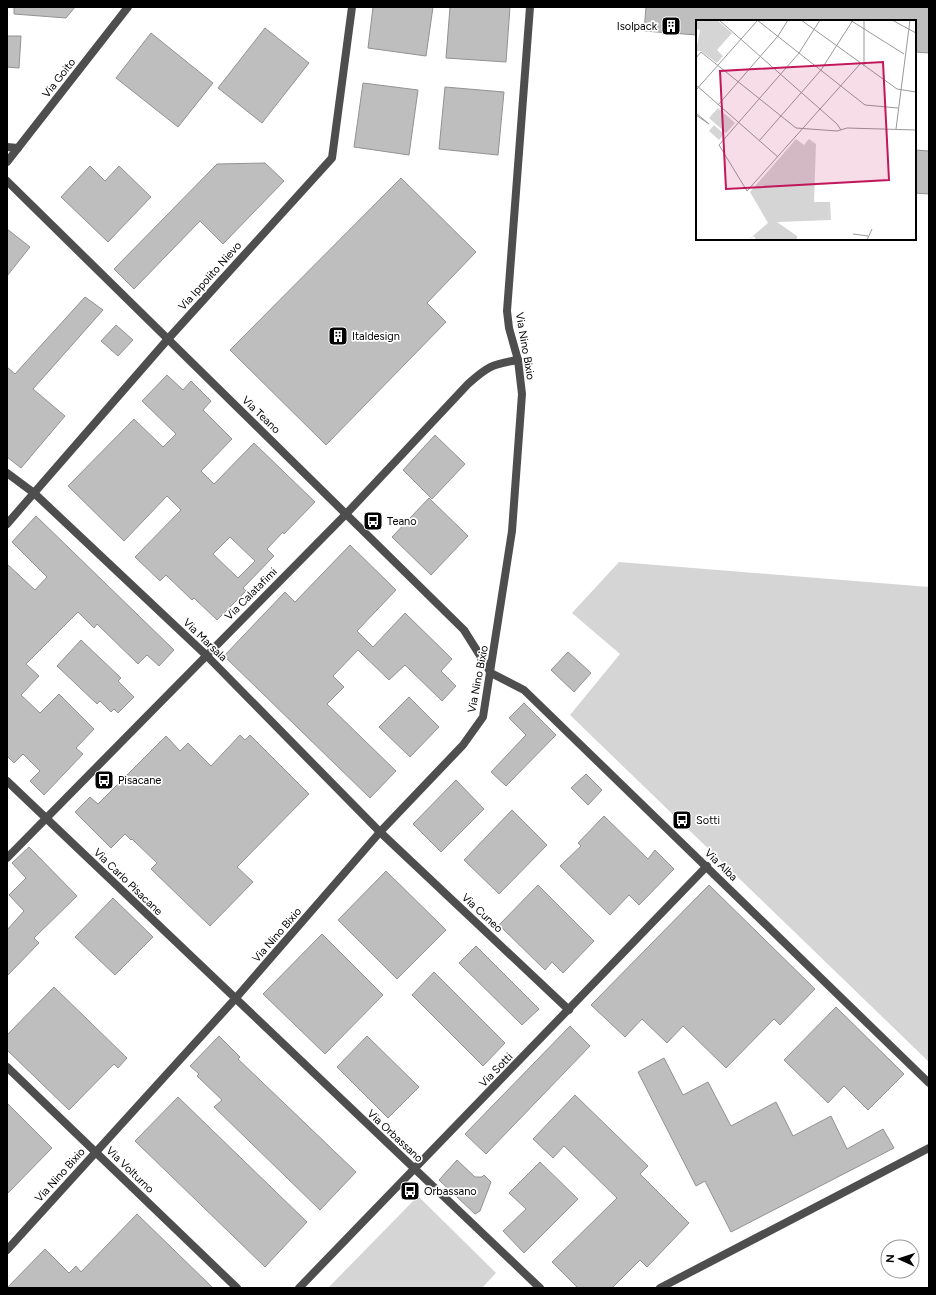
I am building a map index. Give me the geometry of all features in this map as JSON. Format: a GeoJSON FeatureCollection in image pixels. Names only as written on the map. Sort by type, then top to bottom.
{"type":"FeatureCollection","features":[{"type":"Feature","properties":{"kind":"street","name":"Via Goito"},"geometry":{"type":"LineString","coordinates":[[7,162],[128,7]]}},
{"type":"Feature","properties":{"kind":"street","name":"Via Ippolito Nievo"},"geometry":{"type":"LineString","coordinates":[[7,524],[168,339],[332,158],[352,7]]}},
{"type":"Feature","properties":{"kind":"street","name":"Via Nino Bixio"},"geometry":{"type":"LineString","coordinates":[[7,1250],[236,999],[380,832],[463,745],[483,717],[512,531],[522,394],[518,360],[509,328],[507,311],[530,7]]}},
{"type":"Feature","properties":{"kind":"street"},"geometry":{"type":"LineString","coordinates":[[7,147],[18,148]]}},
{"type":"Feature","properties":{"kind":"street","name":"Via Teano"},"geometry":{"type":"LineString","coordinates":[[7,181],[347,513],[464,630],[491,672]]}},
{"type":"Feature","properties":{"kind":"street","name":"Via Calatafimi"},"geometry":{"type":"LineString","coordinates":[[7,858],[347,513],[468,384],[484,369],[495,364],[518,360]]}},
{"type":"Feature","properties":{"kind":"street","name":"Via Marsala"},"geometry":{"type":"LineString","coordinates":[[7,473],[34,493],[206,655],[380,832]]}},
{"type":"Feature","properties":{"kind":"street","name":"Via Alba"},"geometry":{"type":"LineString","coordinates":[[491,672],[524,690],[929,1083]]}},
{"type":"Feature","properties":{"kind":"street","name":"Via Carlo Pisacane"},"geometry":{"type":"LineString","coordinates":[[7,781],[236,999]]}},
{"type":"Feature","properties":{"kind":"street","name":"Via Cuneo"},"geometry":{"type":"LineString","coordinates":[[380,832],[569,1010]]}},
{"type":"Feature","properties":{"kind":"street","name":"Via Sotti"},"geometry":{"type":"LineString","coordinates":[[299,1288],[707,866]]}},
{"type":"Feature","properties":{"kind":"street","name":"Via Orbassano"},"geometry":{"type":"LineString","coordinates":[[236,999],[540,1288]]}},
{"type":"Feature","properties":{"kind":"street","name":"Via Volturno"},"geometry":{"type":"LineString","coordinates":[[7,1067],[237,1288]]}},
{"type":"Feature","properties":{"kind":"street"},"geometry":{"type":"LineString","coordinates":[[660,1288],[929,1148]]}},
{"type":"Feature","properties":{"kind":"shaded area"},"geometry":{"type":"Polygon","coordinates":[[[619,562],[929,587],[929,1062],[570,715],[620,654],[572,613],[619,562]]]}},
{"type":"Feature","properties":{"kind":"shaded area"},"geometry":{"type":"Polygon","coordinates":[[[418,1196],[496,1273],[482,1288],[328,1288],[418,1196]]]}},
{"type":"Feature","properties":{"kind":"building"},"geometry":{"type":"Polygon","coordinates":[[[14,7],[75,7],[66,18],[14,14],[14,7]]]}},
{"type":"Feature","properties":{"kind":"building"},"geometry":{"type":"Polygon","coordinates":[[[373,7],[433,7],[426,56],[368,48],[373,7]]]}},
{"type":"Feature","properties":{"kind":"building"},"geometry":{"type":"Polygon","coordinates":[[[450,7],[510,7],[506,62],[446,58],[450,7]]]}},
{"type":"Feature","properties":{"kind":"building","name":"Isolpack"},"geometry":{"type":"Polygon","coordinates":[[[646,7],[929,7],[929,53],[916,52],[916,20],[696,20],[696,35],[644,31],[646,7]]]}},
{"type":"Feature","properties":{"kind":"building"},"geometry":{"type":"Polygon","coordinates":[[[265,28],[309,63],[262,123],[218,88],[265,28]]]}},
{"type":"Feature","properties":{"kind":"building"},"geometry":{"type":"Polygon","coordinates":[[[151,33],[213,83],[178,127],[116,78],[151,33]]]}},
{"type":"Feature","properties":{"kind":"building"},"geometry":{"type":"Polygon","coordinates":[[[7,36],[21,36],[19,68],[7,67],[7,36]]]}},
{"type":"Feature","properties":{"kind":"building"},"geometry":{"type":"Polygon","coordinates":[[[363,83],[418,90],[409,155],[354,147],[363,83]]]}},
{"type":"Feature","properties":{"kind":"building"},"geometry":{"type":"Polygon","coordinates":[[[445,87],[504,92],[498,155],[439,149],[445,87]]]}},
{"type":"Feature","properties":{"kind":"building"},"geometry":{"type":"Polygon","coordinates":[[[916,150],[929,151],[929,194],[916,193],[916,150]]]}},
{"type":"Feature","properties":{"kind":"building"},"geometry":{"type":"Polygon","coordinates":[[[265,163],[284,181],[223,244],[200,221],[134,289],[114,269],[217,164],[265,163]]]}},
{"type":"Feature","properties":{"kind":"building"},"geometry":{"type":"Polygon","coordinates":[[[90,166],[105,181],[119,166],[151,197],[108,242],[61,197],[90,166]]]}},
{"type":"Feature","properties":{"kind":"building","name":"Italdesign"},"geometry":{"type":"Polygon","coordinates":[[[401,178],[476,252],[427,303],[446,322],[326,445],[230,350],[401,178]]]}},
{"type":"Feature","properties":{"kind":"building"},"geometry":{"type":"Polygon","coordinates":[[[7,229],[30,247],[7,276],[7,229]]]}},
{"type":"Feature","properties":{"kind":"building"},"geometry":{"type":"Polygon","coordinates":[[[85,297],[103,310],[33,389],[65,416],[21,468],[7,457],[7,367],[15,374],[85,297]]]}},
{"type":"Feature","properties":{"kind":"building"},"geometry":{"type":"Polygon","coordinates":[[[116,325],[133,340],[118,356],[101,341],[116,325]]]}},
{"type":"Feature","properties":{"kind":"building"},"geometry":{"type":"Polygon","coordinates":[[[167,375],[183,390],[191,381],[211,401],[203,410],[232,439],[201,471],[214,484],[254,443],[315,502],[267,549],[274,556],[243,588],[246,591],[217,620],[194,598],[192,600],[166,575],[160,581],[135,557],[181,510],[167,496],[124,541],[68,486],[134,419],[163,447],[176,434],[142,401],[167,375]],[[230,537],[213,554],[238,578],[255,561],[230,537]]]}},
{"type":"Feature","properties":{"kind":"building"},"geometry":{"type":"Polygon","coordinates":[[[435,435],[465,464],[432,499],[403,470],[435,435]]]}},
{"type":"Feature","properties":{"kind":"building"},"geometry":{"type":"Polygon","coordinates":[[[429,498],[468,536],[431,575],[392,537],[429,498]]]}},
{"type":"Feature","properties":{"kind":"building"},"geometry":{"type":"Polygon","coordinates":[[[36,516],[174,650],[159,666],[147,655],[138,664],[97,624],[94,628],[78,612],[26,664],[39,676],[21,695],[40,713],[59,694],[94,729],[76,748],[83,754],[44,795],[30,781],[40,771],[23,754],[14,763],[7,756],[7,564],[35,590],[47,577],[12,542],[36,516]]]}},
{"type":"Feature","properties":{"kind":"building"},"geometry":{"type":"Polygon","coordinates":[[[350,545],[396,590],[357,631],[373,647],[405,613],[452,659],[441,671],[456,686],[442,701],[405,665],[389,680],[358,650],[333,676],[344,687],[327,704],[396,771],[370,798],[224,656],[285,592],[295,602],[350,545]]]}},
{"type":"Feature","properties":{"kind":"building"},"geometry":{"type":"Polygon","coordinates":[[[81,640],[121,678],[118,681],[134,697],[118,713],[114,709],[111,712],[100,701],[97,704],[57,666],[81,640]]]}},
{"type":"Feature","properties":{"kind":"building"},"geometry":{"type":"Polygon","coordinates":[[[568,652],[591,673],[574,692],[551,670],[568,652]]]}},
{"type":"Feature","properties":{"kind":"building"},"geometry":{"type":"Polygon","coordinates":[[[409,697],[439,727],[410,757],[379,727],[409,697]]]}},
{"type":"Feature","properties":{"kind":"building"},"geometry":{"type":"Polygon","coordinates":[[[524,703],[556,735],[506,786],[491,772],[526,735],[509,718],[524,703]]]}},
{"type":"Feature","properties":{"kind":"building"},"geometry":{"type":"Polygon","coordinates":[[[240,735],[245,740],[250,735],[309,794],[237,867],[253,882],[210,926],[151,869],[157,863],[132,839],[131,840],[125,834],[111,848],[75,812],[90,797],[98,804],[166,736],[180,751],[188,743],[211,766],[240,735]]]}},
{"type":"Feature","properties":{"kind":"building"},"geometry":{"type":"Polygon","coordinates":[[[586,774],[602,790],[588,805],[571,788],[586,774]]]}},
{"type":"Feature","properties":{"kind":"building"},"geometry":{"type":"Polygon","coordinates":[[[456,780],[484,809],[441,852],[413,824],[456,780]]]}},
{"type":"Feature","properties":{"kind":"building"},"geometry":{"type":"Polygon","coordinates":[[[512,810],[547,845],[499,894],[464,860],[512,810]]]}},
{"type":"Feature","properties":{"kind":"building"},"geometry":{"type":"Polygon","coordinates":[[[604,816],[648,859],[655,850],[674,869],[639,905],[629,895],[610,915],[560,866],[581,846],[578,843],[604,816]]]}},
{"type":"Feature","properties":{"kind":"building"},"geometry":{"type":"Polygon","coordinates":[[[29,847],[77,896],[34,938],[39,943],[7,976],[7,930],[24,911],[9,895],[26,878],[12,863],[29,847]]]}},
{"type":"Feature","properties":{"kind":"building"},"geometry":{"type":"Polygon","coordinates":[[[386,871],[446,930],[397,979],[338,920],[386,871]]]}},
{"type":"Feature","properties":{"kind":"building"},"geometry":{"type":"Polygon","coordinates":[[[538,885],[594,941],[563,973],[552,962],[545,970],[499,925],[538,885]]]}},
{"type":"Feature","properties":{"kind":"building"},"geometry":{"type":"Polygon","coordinates":[[[709,885],[815,989],[780,1025],[774,1019],[726,1068],[683,1026],[667,1043],[642,1019],[625,1037],[591,1005],[709,885]]]}},
{"type":"Feature","properties":{"kind":"building"},"geometry":{"type":"Polygon","coordinates":[[[113,898],[153,937],[115,975],[75,937],[113,898]]]}},
{"type":"Feature","properties":{"kind":"building"},"geometry":{"type":"Polygon","coordinates":[[[322,934],[383,995],[325,1054],[263,994],[322,934]]]}},
{"type":"Feature","properties":{"kind":"building"},"geometry":{"type":"Polygon","coordinates":[[[476,946],[539,1009],[522,1025],[459,963],[476,946]]]}},
{"type":"Feature","properties":{"kind":"building"},"geometry":{"type":"Polygon","coordinates":[[[434,972],[505,1043],[483,1066],[412,995],[434,972]]]}},
{"type":"Feature","properties":{"kind":"building"},"geometry":{"type":"Polygon","coordinates":[[[54,987],[127,1058],[118,1068],[114,1064],[69,1110],[7,1050],[7,1035],[54,987]]]}},
{"type":"Feature","properties":{"kind":"building"},"geometry":{"type":"Polygon","coordinates":[[[836,1007],[904,1074],[868,1110],[844,1086],[828,1103],[784,1060],[836,1007]]]}},
{"type":"Feature","properties":{"kind":"building"},"geometry":{"type":"Polygon","coordinates":[[[570,1026],[590,1046],[486,1154],[465,1134],[570,1026]]]}},
{"type":"Feature","properties":{"kind":"building"},"geometry":{"type":"Polygon","coordinates":[[[219,1036],[240,1057],[238,1059],[356,1172],[320,1210],[214,1107],[222,1100],[197,1076],[199,1074],[190,1066],[219,1036]]]}},
{"type":"Feature","properties":{"kind":"building"},"geometry":{"type":"Polygon","coordinates":[[[367,1036],[419,1087],[388,1118],[337,1067],[367,1036]]]}},
{"type":"Feature","properties":{"kind":"building"},"geometry":{"type":"Polygon","coordinates":[[[664,1058],[683,1095],[708,1082],[731,1126],[776,1102],[793,1136],[831,1116],[847,1149],[883,1129],[894,1148],[731,1232],[705,1181],[696,1186],[638,1072],[664,1058]]]}},
{"type":"Feature","properties":{"kind":"building"},"geometry":{"type":"Polygon","coordinates":[[[575,1095],[648,1166],[640,1174],[689,1223],[647,1267],[640,1260],[612,1288],[578,1288],[552,1262],[617,1198],[564,1146],[553,1158],[533,1139],[575,1095]]]}},
{"type":"Feature","properties":{"kind":"building"},"geometry":{"type":"Polygon","coordinates":[[[178,1097],[307,1222],[265,1267],[135,1141],[178,1097]]]}},
{"type":"Feature","properties":{"kind":"building"},"geometry":{"type":"Polygon","coordinates":[[[7,1103],[52,1148],[7,1194],[7,1103]]]}},
{"type":"Feature","properties":{"kind":"building"},"geometry":{"type":"Polygon","coordinates":[[[457,1160],[475,1177],[482,1177],[484,1175],[491,1182],[480,1211],[475,1214],[439,1180],[457,1160]]]}},
{"type":"Feature","properties":{"kind":"building"},"geometry":{"type":"Polygon","coordinates":[[[540,1162],[578,1199],[524,1253],[503,1231],[526,1209],[509,1193],[540,1162]]]}},
{"type":"Feature","properties":{"kind":"building"},"geometry":{"type":"Polygon","coordinates":[[[137,1214],[213,1288],[7,1288],[45,1249],[69,1273],[76,1266],[81,1272],[137,1214]]]}},
{"type":"Feature","properties":{"kind":"place","name":"Isolpack"},"geometry":{"type":"Point","coordinates":[671,26]}},
{"type":"Feature","properties":{"kind":"place","name":"Italdesign"},"geometry":{"type":"Point","coordinates":[338,336]}},
{"type":"Feature","properties":{"kind":"place","name":"Teano"},"geometry":{"type":"Point","coordinates":[373,521]}},
{"type":"Feature","properties":{"kind":"place","name":"Pisacane"},"geometry":{"type":"Point","coordinates":[104,780]}},
{"type":"Feature","properties":{"kind":"place","name":"Sotti"},"geometry":{"type":"Point","coordinates":[682,820]}},
{"type":"Feature","properties":{"kind":"place","name":"Orbassano"},"geometry":{"type":"Point","coordinates":[410,1191]}}]}
